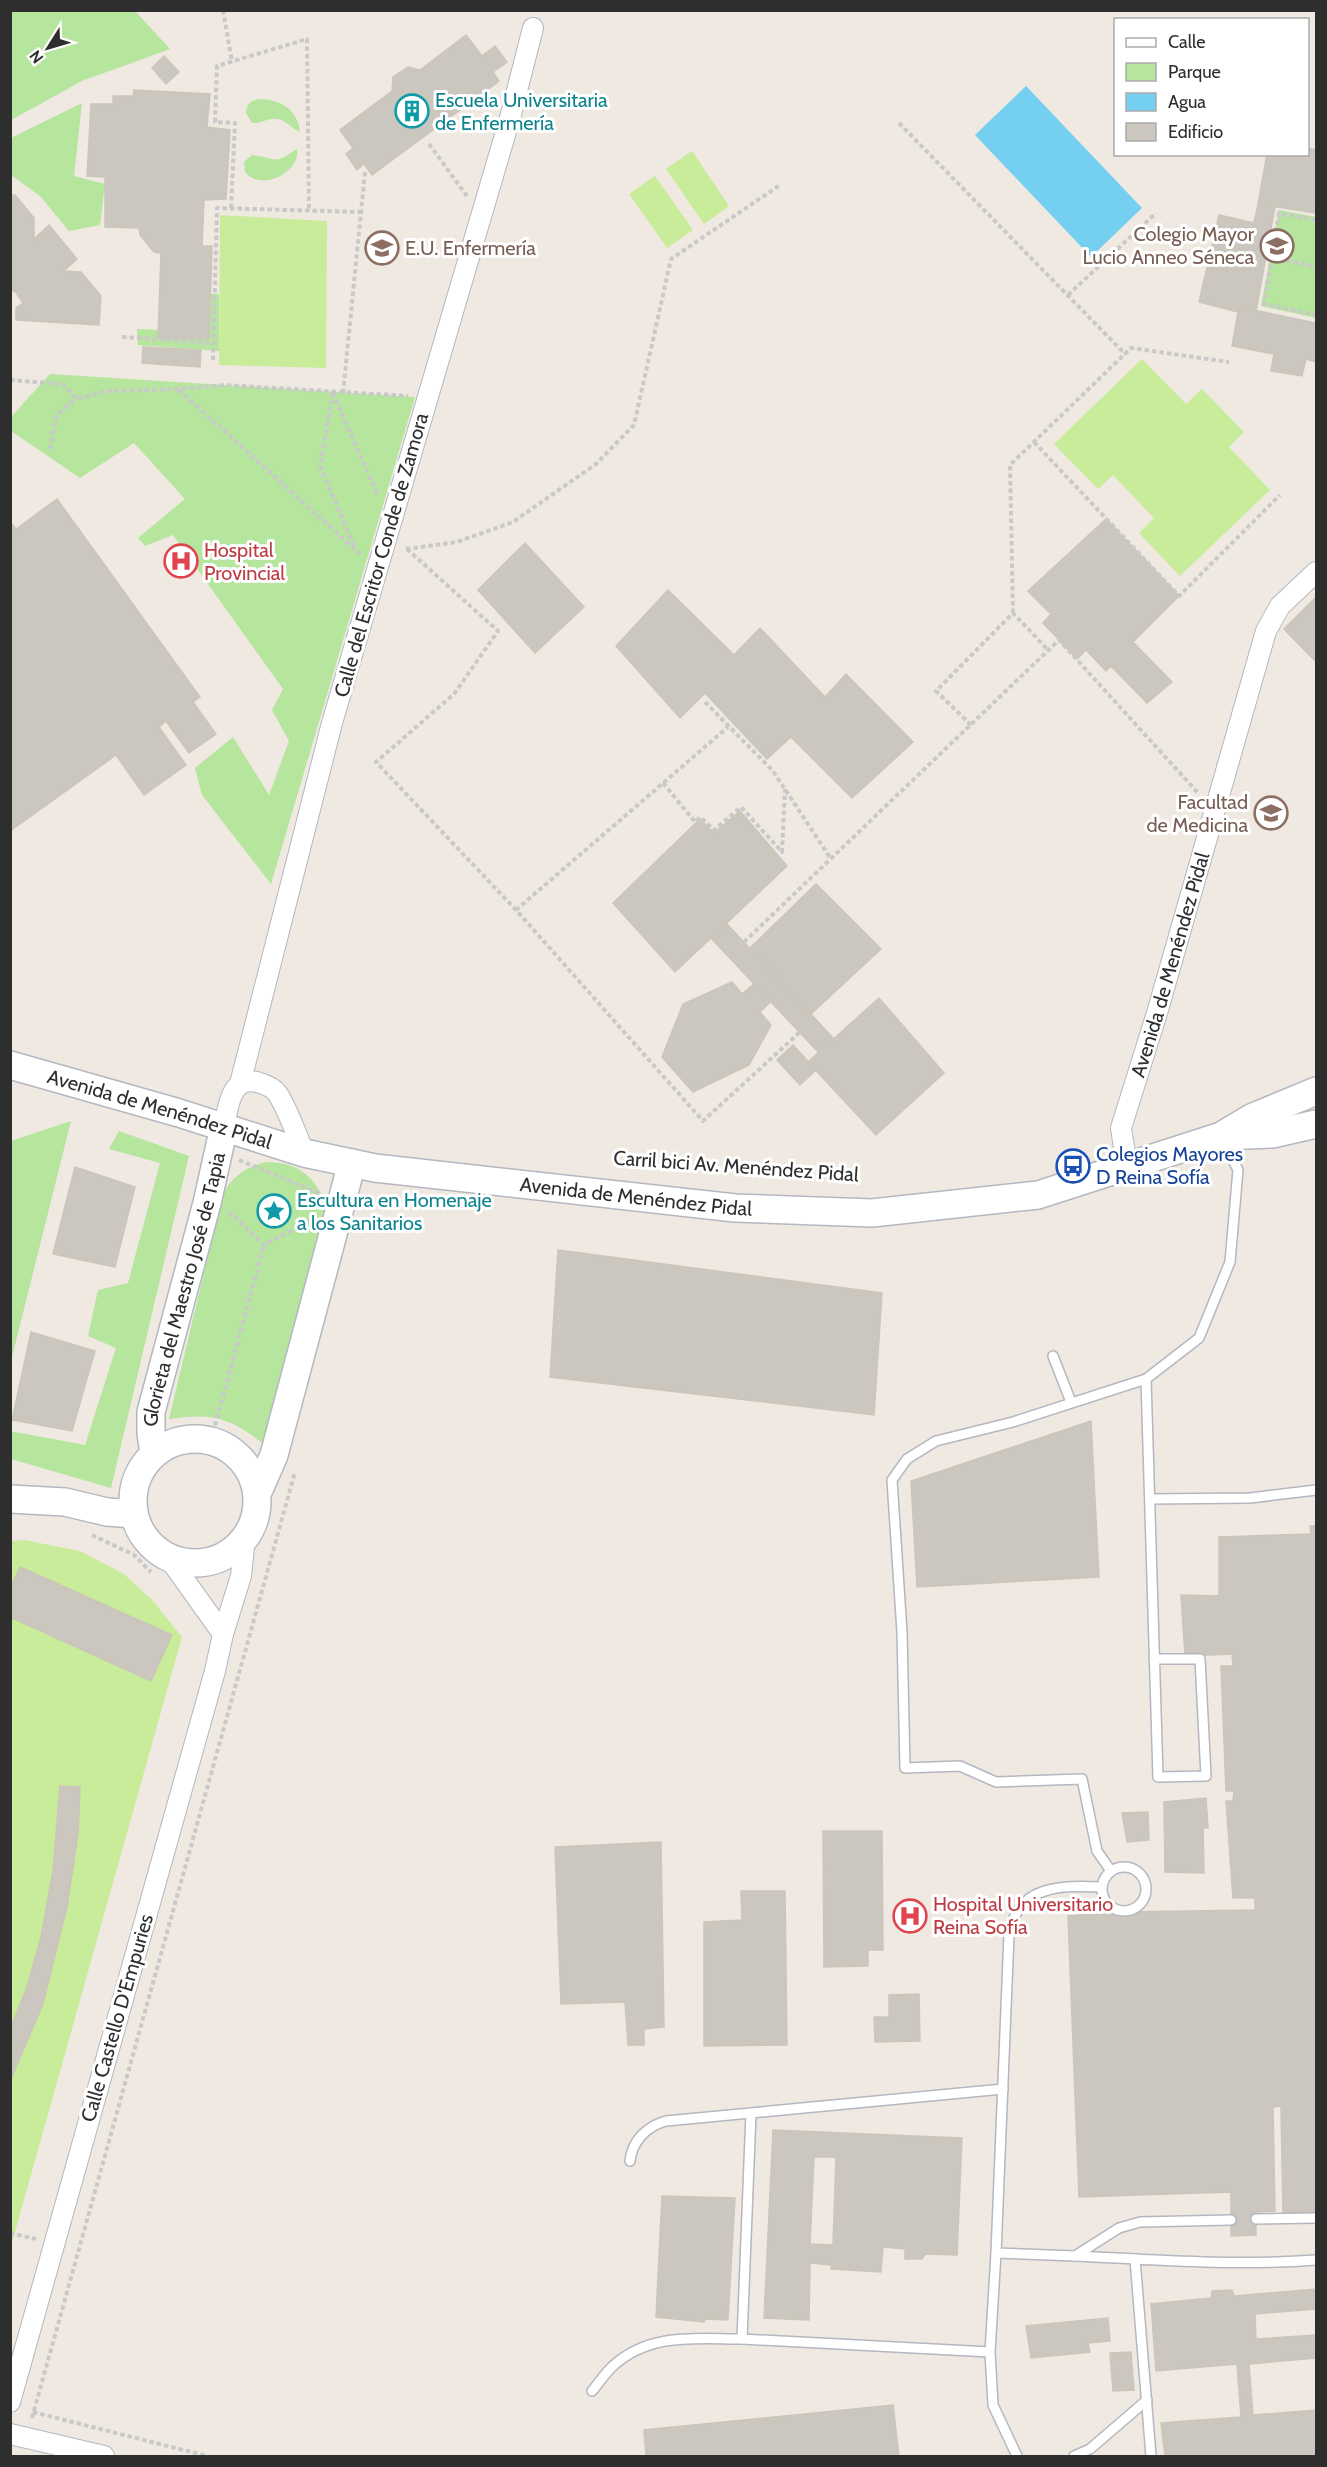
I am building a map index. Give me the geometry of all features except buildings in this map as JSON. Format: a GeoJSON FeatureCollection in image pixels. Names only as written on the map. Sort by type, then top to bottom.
{"type":"FeatureCollection","features":[{"type":"Feature","properties":{"kind":"main road","name":"Avenida de Menéndez Pidal"},"geometry":{"type":"LineString","coordinates":[[10,1065],[224,1127],[304,1153],[352,1163],[505,1184],[724,1207],[872,1213],[1038,1195],[1221,1136],[1251,1118],[1317,1091]]}},
{"type":"Feature","properties":{"kind":"main road","name":"Avenida de Menéndez Pidal"},"geometry":{"type":"LineString","coordinates":[[1221,1136],[1272,1134],[1317,1124]]}},
{"type":"Feature","properties":{"kind":"main road","name":"Glorieta del Maestro José de Tapia"},"geometry":{"type":"LineString","coordinates":[[154,1453],[151,1412],[207,1203],[224,1127]]}},
{"type":"Feature","properties":{"kind":"main road","name":"Glorieta del Maestro José de Tapia"},"geometry":{"type":"LineString","coordinates":[[257,1494],[246,1464],[235,1453],[211,1440],[182,1439],[154,1453],[141,1469],[135,1481],[134,1514],[162,1567],[186,1562],[208,1562],[223,1557],[245,1538],[255,1517],[257,1494],[274,1455],[352,1163]]}},
{"type":"Feature","properties":{"kind":"main road"},"geometry":{"type":"LineString","coordinates":[[10,1499],[65,1502],[106,1512],[134,1514]]}},
{"type":"Feature","properties":{"kind":"street","name":"Calle del Escritor Conde de Zamora"},"geometry":{"type":"LineString","coordinates":[[224,1127],[230,1098],[240,1084],[310,803],[510,118],[533,28]]}},
{"type":"Feature","properties":{"kind":"street","name":"Avenida de Menéndez Pidal"},"geometry":{"type":"LineString","coordinates":[[1127,1167],[1121,1128],[1157,1013],[1266,631],[1280,606],[1317,572]]}},
{"type":"Feature","properties":{"kind":"street"},"geometry":{"type":"LineString","coordinates":[[240,1084],[249,1081],[260,1083],[277,1093],[304,1153]]}},
{"type":"Feature","properties":{"kind":"street","name":"Glorieta del Maestro José de Tapia"},"geometry":{"type":"LineString","coordinates":[[223,1634],[241,1576],[245,1538]]}},
{"type":"Feature","properties":{"kind":"street","name":"Glorieta del Maestro José de Tapia"},"geometry":{"type":"LineString","coordinates":[[162,1567],[223,1634]]}},
{"type":"Feature","properties":{"kind":"street","name":"Calle Castello D'Empuries"},"geometry":{"type":"LineString","coordinates":[[10,2402],[215,1671],[223,1634]]}},
{"type":"Feature","properties":{"kind":"street"},"geometry":{"type":"LineString","coordinates":[[19,2436],[104,2457]]}},
{"type":"Feature","properties":{"kind":"lane"},"geometry":{"type":"LineString","coordinates":[[1111,1870],[1096,1851],[1082,1779],[996,1782],[960,1767],[905,1768],[902,1632],[892,1480],[907,1459],[936,1441],[1013,1422],[1146,1379],[1198,1338],[1230,1262],[1238,1170],[1221,1136]]}},
{"type":"Feature","properties":{"kind":"lane"},"geometry":{"type":"LineString","coordinates":[[1053,1356],[1071,1402]]}},
{"type":"Feature","properties":{"kind":"lane"},"geometry":{"type":"LineString","coordinates":[[1146,1379],[1154,1659],[1158,1777],[1206,1776],[1200,1659],[1154,1659]]}},
{"type":"Feature","properties":{"kind":"lane"},"geometry":{"type":"LineString","coordinates":[[1150,1499],[1250,1498],[1317,1490]]}},
{"type":"Feature","properties":{"kind":"lane"},"geometry":{"type":"LineString","coordinates":[[1125,1866],[1138,1872],[1146,1883],[1145,1897],[1136,1908],[1121,1911],[1108,1904],[1102,1887],[1105,1876],[1111,1870],[1125,1866]]}},
{"type":"Feature","properties":{"kind":"lane"},"geometry":{"type":"LineString","coordinates":[[1017,2457],[993,2405],[990,2352],[1009,1935],[1015,1913],[1023,1903],[1050,1889],[1074,1886],[1102,1887]]}},
{"type":"Feature","properties":{"kind":"lane"},"geometry":{"type":"LineString","coordinates":[[630,2161],[636,2143],[644,2131],[655,2124],[666,2121],[1003,2089]]}},
{"type":"Feature","properties":{"kind":"lane"},"geometry":{"type":"LineString","coordinates":[[742,2340],[751,2113]]}},
{"type":"Feature","properties":{"kind":"lane"},"geometry":{"type":"LineString","coordinates":[[1256,2219],[1317,2218]]}},
{"type":"Feature","properties":{"kind":"lane"},"geometry":{"type":"LineString","coordinates":[[1075,2256],[1119,2228],[1140,2222],[1231,2220]]}},
{"type":"Feature","properties":{"kind":"lane"},"geometry":{"type":"LineString","coordinates":[[996,2253],[1216,2264],[1263,2264],[1317,2260]]}},
{"type":"Feature","properties":{"kind":"lane"},"geometry":{"type":"LineString","coordinates":[[1135,2259],[1152,2457]]}},
{"type":"Feature","properties":{"kind":"lane"},"geometry":{"type":"LineString","coordinates":[[592,2391],[613,2366],[630,2354],[651,2343],[670,2339],[742,2340],[990,2352]]}},
{"type":"Feature","properties":{"kind":"lane"},"geometry":{"type":"LineString","coordinates":[[1074,2457],[1090,2449],[1147,2400]]}},
{"type":"Feature","properties":{"kind":"path"},"geometry":{"type":"LineString","coordinates":[[224,10],[232,62]]}},
{"type":"Feature","properties":{"kind":"path"},"geometry":{"type":"LineString","coordinates":[[231,208],[236,123],[215,122],[217,66],[307,39],[309,210]]}},
{"type":"Feature","properties":{"kind":"path"},"geometry":{"type":"LineString","coordinates":[[899,123],[1125,354]]}},
{"type":"Feature","properties":{"kind":"path"},"geometry":{"type":"LineString","coordinates":[[429,144],[481,215]]}},
{"type":"Feature","properties":{"kind":"path"},"geometry":{"type":"LineString","coordinates":[[343,393],[365,172]]}},
{"type":"Feature","properties":{"kind":"path"},"geometry":{"type":"LineString","coordinates":[[178,389],[356,551],[379,561],[407,549],[458,542],[513,522],[596,464],[634,426],[671,259],[780,185]]}},
{"type":"Feature","properties":{"kind":"path"},"geometry":{"type":"LineString","coordinates":[[213,360],[217,208],[361,212]]}},
{"type":"Feature","properties":{"kind":"path"},"geometry":{"type":"LineString","coordinates":[[1068,295],[1156,213]]}},
{"type":"Feature","properties":{"kind":"path"},"geometry":{"type":"LineString","coordinates":[[1317,219],[1279,213],[1264,304],[1317,315]]}},
{"type":"Feature","properties":{"kind":"path"},"geometry":{"type":"LineString","coordinates":[[1272,257],[1317,267]]}},
{"type":"Feature","properties":{"kind":"path"},"geometry":{"type":"LineString","coordinates":[[122,337],[213,344]]}},
{"type":"Feature","properties":{"kind":"path"},"geometry":{"type":"LineString","coordinates":[[1048,650],[1013,613],[1010,465],[1131,348],[1229,362]]}},
{"type":"Feature","properties":{"kind":"path"},"geometry":{"type":"LineString","coordinates":[[10,380],[63,384],[76,399]]}},
{"type":"Feature","properties":{"kind":"path"},"geometry":{"type":"LineString","coordinates":[[50,449],[56,416],[76,399],[108,391],[224,385],[427,398]]}},
{"type":"Feature","properties":{"kind":"path"},"geometry":{"type":"LineString","coordinates":[[333,392],[390,523]]}},
{"type":"Feature","properties":{"kind":"path"},"geometry":{"type":"LineString","coordinates":[[333,392],[320,466],[356,551]]}},
{"type":"Feature","properties":{"kind":"path"},"geometry":{"type":"LineString","coordinates":[[1034,442],[1179,596],[1280,495]]}},
{"type":"Feature","properties":{"kind":"path"},"geometry":{"type":"LineString","coordinates":[[407,549],[498,631],[454,694],[376,762],[516,910],[703,1121],[800,1032]]}},
{"type":"Feature","properties":{"kind":"path"},"geometry":{"type":"LineString","coordinates":[[970,724],[936,691],[1013,613]]}},
{"type":"Feature","properties":{"kind":"path"},"geometry":{"type":"LineString","coordinates":[[744,942],[1059,640],[1214,811]]}},
{"type":"Feature","properties":{"kind":"path"},"geometry":{"type":"LineString","coordinates":[[705,702],[773,771],[831,859]]}},
{"type":"Feature","properties":{"kind":"path"},"geometry":{"type":"LineString","coordinates":[[516,910],[728,727]]}},
{"type":"Feature","properties":{"kind":"path"},"geometry":{"type":"LineString","coordinates":[[663,783],[695,822],[700,817],[714,830],[741,807],[782,852],[785,789]]}},
{"type":"Feature","properties":{"kind":"path"},"geometry":{"type":"LineString","coordinates":[[207,1203],[227,1210],[264,1245]]}},
{"type":"Feature","properties":{"kind":"path"},"geometry":{"type":"LineString","coordinates":[[211,1440],[264,1245],[284,1232],[324,1214],[337,1218]]}},
{"type":"Feature","properties":{"kind":"path"},"geometry":{"type":"LineString","coordinates":[[19,2436],[33,2412],[296,1471]]}},
{"type":"Feature","properties":{"kind":"path"},"geometry":{"type":"LineString","coordinates":[[91,1535],[162,1567]]}},
{"type":"Feature","properties":{"kind":"path"},"geometry":{"type":"LineString","coordinates":[[33,2412],[207,2457]]}},
{"type":"Feature","properties":{"kind":"green space"},"geometry":{"type":"Polygon","coordinates":[[[11,10],[135,11],[170,49],[82,81],[11,120],[11,10]]]}},
{"type":"Feature","properties":{"kind":"green space"},"geometry":{"type":"Polygon","coordinates":[[[259,99],[280,103],[291,111],[296,117],[300,132],[278,119],[252,123],[246,113],[247,107],[251,102],[259,99]]]}},
{"type":"Feature","properties":{"kind":"green space"},"geometry":{"type":"Polygon","coordinates":[[[82,103],[74,176],[105,184],[100,225],[69,231],[40,196],[11,175],[11,138],[82,103]]]}},
{"type":"Feature","properties":{"kind":"green space"},"geometry":{"type":"Polygon","coordinates":[[[297,149],[297,158],[293,166],[278,177],[260,180],[252,178],[245,172],[244,162],[252,155],[275,160],[297,149]]]}},
{"type":"Feature","properties":{"kind":"green space"},"geometry":{"type":"Polygon","coordinates":[[[692,151],[729,206],[704,224],[666,169],[692,151]]]}},
{"type":"Feature","properties":{"kind":"green space"},"geometry":{"type":"Polygon","coordinates":[[[655,176],[693,230],[667,248],[629,194],[655,176]]]}},
{"type":"Feature","properties":{"kind":"green space"},"geometry":{"type":"Polygon","coordinates":[[[1279,210],[1316,217],[1316,318],[1261,306],[1279,210]]]}},
{"type":"Feature","properties":{"kind":"green space"},"geometry":{"type":"Polygon","coordinates":[[[220,215],[327,221],[326,368],[219,365],[220,215]]]}},
{"type":"Feature","properties":{"kind":"green space"},"geometry":{"type":"Polygon","coordinates":[[[211,294],[219,294],[219,351],[138,345],[137,329],[158,330],[158,338],[209,339],[211,294]]]}},
{"type":"Feature","properties":{"kind":"green space"},"geometry":{"type":"Polygon","coordinates":[[[1142,359],[1186,404],[1202,389],[1244,432],[1229,447],[1270,490],[1180,576],[1139,533],[1154,518],[1113,475],[1098,489],[1054,444],[1142,359]]]}},
{"type":"Feature","properties":{"kind":"green space"},"geometry":{"type":"Polygon","coordinates":[[[50,374],[415,397],[271,884],[202,795],[195,768],[233,737],[269,795],[289,741],[272,710],[283,689],[173,535],[145,546],[138,538],[185,499],[134,443],[80,478],[11,431],[11,417],[50,374]]]}},
{"type":"Feature","properties":{"kind":"green space"},"geometry":{"type":"Polygon","coordinates":[[[71,1121],[11,1361],[11,1141],[71,1121]]]}},
{"type":"Feature","properties":{"kind":"green space"},"geometry":{"type":"Polygon","coordinates":[[[119,1131],[189,1156],[111,1488],[11,1459],[10,1431],[85,1445],[116,1348],[88,1336],[98,1290],[128,1283],[160,1163],[109,1149],[119,1131]]]}},
{"type":"Feature","properties":{"kind":"green space"},"geometry":{"type":"Polygon","coordinates":[[[266,1162],[288,1165],[305,1173],[317,1187],[326,1207],[264,1444],[240,1428],[220,1419],[184,1417],[169,1419],[223,1193],[241,1173],[252,1166],[266,1162]]]}},
{"type":"Feature","properties":{"kind":"green space"},"geometry":{"type":"Polygon","coordinates":[[[24,1540],[80,1551],[124,1574],[154,1602],[182,1637],[11,2246],[10,1541],[24,1540]]]}},
{"type":"Feature","properties":{"kind":"water"},"geometry":{"type":"Polygon","coordinates":[[[1026,86],[1142,208],[1091,257],[975,135],[1026,86]]]}},
{"type":"Feature","properties":{"kind":"place","name":"Escuela Universitaria de Enfermería"},"geometry":{"type":"Point","coordinates":[412,111]}},
{"type":"Feature","properties":{"kind":"place","name":"Colegio Mayor Lucio Anneo Séneca"},"geometry":{"type":"Point","coordinates":[1277,246]}},
{"type":"Feature","properties":{"kind":"place","name":"E.U. Enfermería"},"geometry":{"type":"Point","coordinates":[382,248]}},
{"type":"Feature","properties":{"kind":"place","name":"Hospital Provincial"},"geometry":{"type":"Point","coordinates":[181,561]}},
{"type":"Feature","properties":{"kind":"place","name":"Facultad de Medicina"},"geometry":{"type":"Point","coordinates":[1271,813]}},
{"type":"Feature","properties":{"kind":"place","name":"Colegios Mayores D Reina Sofía"},"geometry":{"type":"Point","coordinates":[1073,1166]}},
{"type":"Feature","properties":{"kind":"place","name":"Escultura en Homenaje a los Sanitarios"},"geometry":{"type":"Point","coordinates":[274,1211]}},
{"type":"Feature","properties":{"kind":"place","name":"Hospital Universitario Reina Sofía"},"geometry":{"type":"Point","coordinates":[910,1916]}}]}
